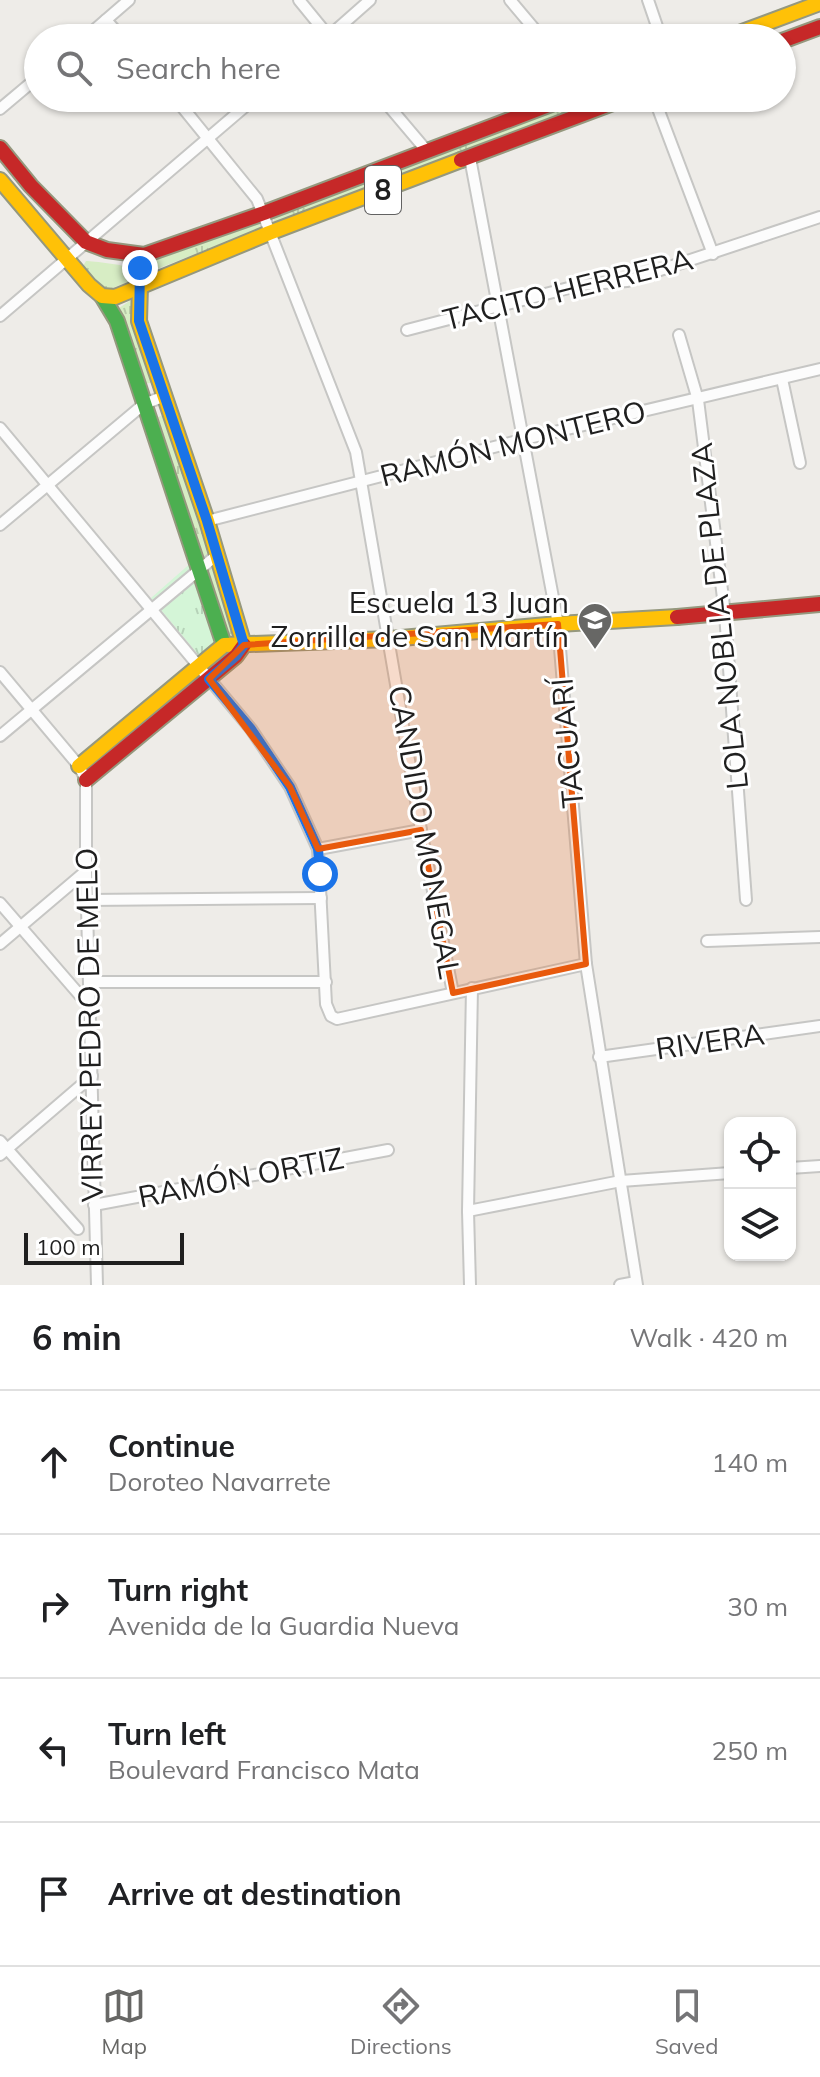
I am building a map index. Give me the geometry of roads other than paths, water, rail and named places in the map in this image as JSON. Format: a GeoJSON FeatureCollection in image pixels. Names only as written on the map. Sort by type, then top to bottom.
{"type":"FeatureCollection","features":[{"type":"Feature","properties":{"kind":"street"},"geometry":{"type":"LineString","coordinates":[[101,24],[129,0]]}},
{"type":"Feature","properties":{"kind":"street"},"geometry":{"type":"LineString","coordinates":[[299,0],[318,24]]}},
{"type":"Feature","properties":{"kind":"street"},"geometry":{"type":"LineString","coordinates":[[343,24],[370,0]]}},
{"type":"Feature","properties":{"kind":"street"},"geometry":{"type":"LineString","coordinates":[[510,0],[530,24]]}},
{"type":"Feature","properties":{"kind":"street"},"geometry":{"type":"LineString","coordinates":[[648,0],[656,24]]}},
{"type":"Feature","properties":{"kind":"street"},"geometry":{"type":"LineString","coordinates":[[764,24],[820,3]]}},
{"type":"Feature","properties":{"kind":"street"},"geometry":{"type":"LineString","coordinates":[[106,20],[110,24]]}},
{"type":"Feature","properties":{"kind":"street"},"geometry":{"type":"LineString","coordinates":[[796,36],[820,27]]}},
{"type":"Feature","properties":{"kind":"street"},"geometry":{"type":"LineString","coordinates":[[0,109],[24,89]]}},
{"type":"Feature","properties":{"kind":"street","name":"CANDIDO MONEGAL"},"geometry":{"type":"LineString","coordinates":[[187,112],[251,190],[264,213],[269,233],[351,436],[453,993]]}},
{"type":"Feature","properties":{"kind":"street"},"geometry":{"type":"LineString","coordinates":[[0,316],[238,112]]}},
{"type":"Feature","properties":{"kind":"street"},"geometry":{"type":"LineString","coordinates":[[394,112],[426,150]]}},
{"type":"Feature","properties":{"kind":"street","name":"8"},"geometry":{"type":"LineString","coordinates":[[0,148],[31,186],[86,242],[132,255],[156,251],[264,213],[529,112]]}},
{"type":"Feature","properties":{"kind":"street","name":"8"},"geometry":{"type":"LineString","coordinates":[[102,296],[115,297],[269,233],[590,112]]}},
{"type":"Feature","properties":{"kind":"street"},"geometry":{"type":"LineString","coordinates":[[659,112],[713,254]]}},
{"type":"Feature","properties":{"kind":"street","name":"TACUARÍ"},"geometry":{"type":"LineString","coordinates":[[470,158],[558,624],[586,964],[637,1284]]}},
{"type":"Feature","properties":{"kind":"street"},"geometry":{"type":"LineString","coordinates":[[0,180],[66,259],[102,296],[117,321],[224,645]]}},
{"type":"Feature","properties":{"kind":"street","name":"TACITO HERRERA"},"geometry":{"type":"LineString","coordinates":[[407,330],[580,285],[627,281],[820,217]]}},
{"type":"Feature","properties":{"kind":"street"},"geometry":{"type":"LineString","coordinates":[[132,255],[140,268],[139,321],[207,521],[244,645]]}},
{"type":"Feature","properties":{"kind":"street","name":"LOLA NOBLIA DE PLAZA"},"geometry":{"type":"LineString","coordinates":[[679,335],[698,400],[725,614],[746,900]]}},
{"type":"Feature","properties":{"kind":"street","name":"RAMÓN MONTERO"},"geometry":{"type":"LineString","coordinates":[[207,521],[525,439],[820,369]]}},
{"type":"Feature","properties":{"kind":"street"},"geometry":{"type":"LineString","coordinates":[[782,379],[800,463]]}},
{"type":"Feature","properties":{"kind":"street"},"geometry":{"type":"LineString","coordinates":[[0,525],[144,404],[165,396]]}},
{"type":"Feature","properties":{"kind":"street"},"geometry":{"type":"LineString","coordinates":[[0,428],[251,729],[290,787],[318,849],[327,1010],[337,1019],[586,964]]}},
{"type":"Feature","properties":{"kind":"street"},"geometry":{"type":"LineString","coordinates":[[0,736],[217,555]]}},
{"type":"Feature","properties":{"kind":"street"},"geometry":{"type":"LineString","coordinates":[[83,773],[224,645],[390,639],[820,604]]}},
{"type":"Feature","properties":{"kind":"street"},"geometry":{"type":"LineString","coordinates":[[83,773],[209,679],[244,645]]}},
{"type":"Feature","properties":{"kind":"street"},"geometry":{"type":"LineString","coordinates":[[0,672],[83,773]]}},
{"type":"Feature","properties":{"kind":"street","name":"VIRREY PEDRO DE MELO"},"geometry":{"type":"LineString","coordinates":[[83,773],[97,1285]]}},
{"type":"Feature","properties":{"kind":"street"},"geometry":{"type":"LineString","coordinates":[[318,849],[421,830]]}},
{"type":"Feature","properties":{"kind":"street"},"geometry":{"type":"LineString","coordinates":[[0,944],[86,871]]}},
{"type":"Feature","properties":{"kind":"street"},"geometry":{"type":"LineString","coordinates":[[88,900],[321,898]]}},
{"type":"Feature","properties":{"kind":"street"},"geometry":{"type":"LineString","coordinates":[[0,903],[90,1007]]}},
{"type":"Feature","properties":{"kind":"street"},"geometry":{"type":"LineString","coordinates":[[707,941],[820,937]]}},
{"type":"Feature","properties":{"kind":"street"},"geometry":{"type":"LineString","coordinates":[[90,982],[326,982]]}},
{"type":"Feature","properties":{"kind":"street","name":"CANDIDO MONEGAL"},"geometry":{"type":"LineString","coordinates":[[470,1285],[468,1211],[472,988]]}},
{"type":"Feature","properties":{"kind":"street","name":"RIVERA"},"geometry":{"type":"LineString","coordinates":[[599,1057],[820,1026]]}},
{"type":"Feature","properties":{"kind":"street"},"geometry":{"type":"LineString","coordinates":[[78,1229],[2,1148],[92,1076]]}},
{"type":"Feature","properties":{"kind":"street","name":"RAMÓN ORTIZ"},"geometry":{"type":"LineString","coordinates":[[94,1205],[388,1150]]}},
{"type":"Feature","properties":{"kind":"street"},"geometry":{"type":"LineString","coordinates":[[796,1168],[820,1166]]}},
{"type":"Feature","properties":{"kind":"street"},"geometry":{"type":"LineString","coordinates":[[468,1211],[621,1181],[724,1173]]}},
{"type":"Feature","properties":{"kind":"street"},"geometry":{"type":"LineString","coordinates":[[620,1285],[637,1284]]}},
{"type":"Feature","properties":{"kind":"place","name":"Escuela 13 Juan Zorrilla de San Martín"},"geometry":{"type":"Point","coordinates":[595,651]}}]}
